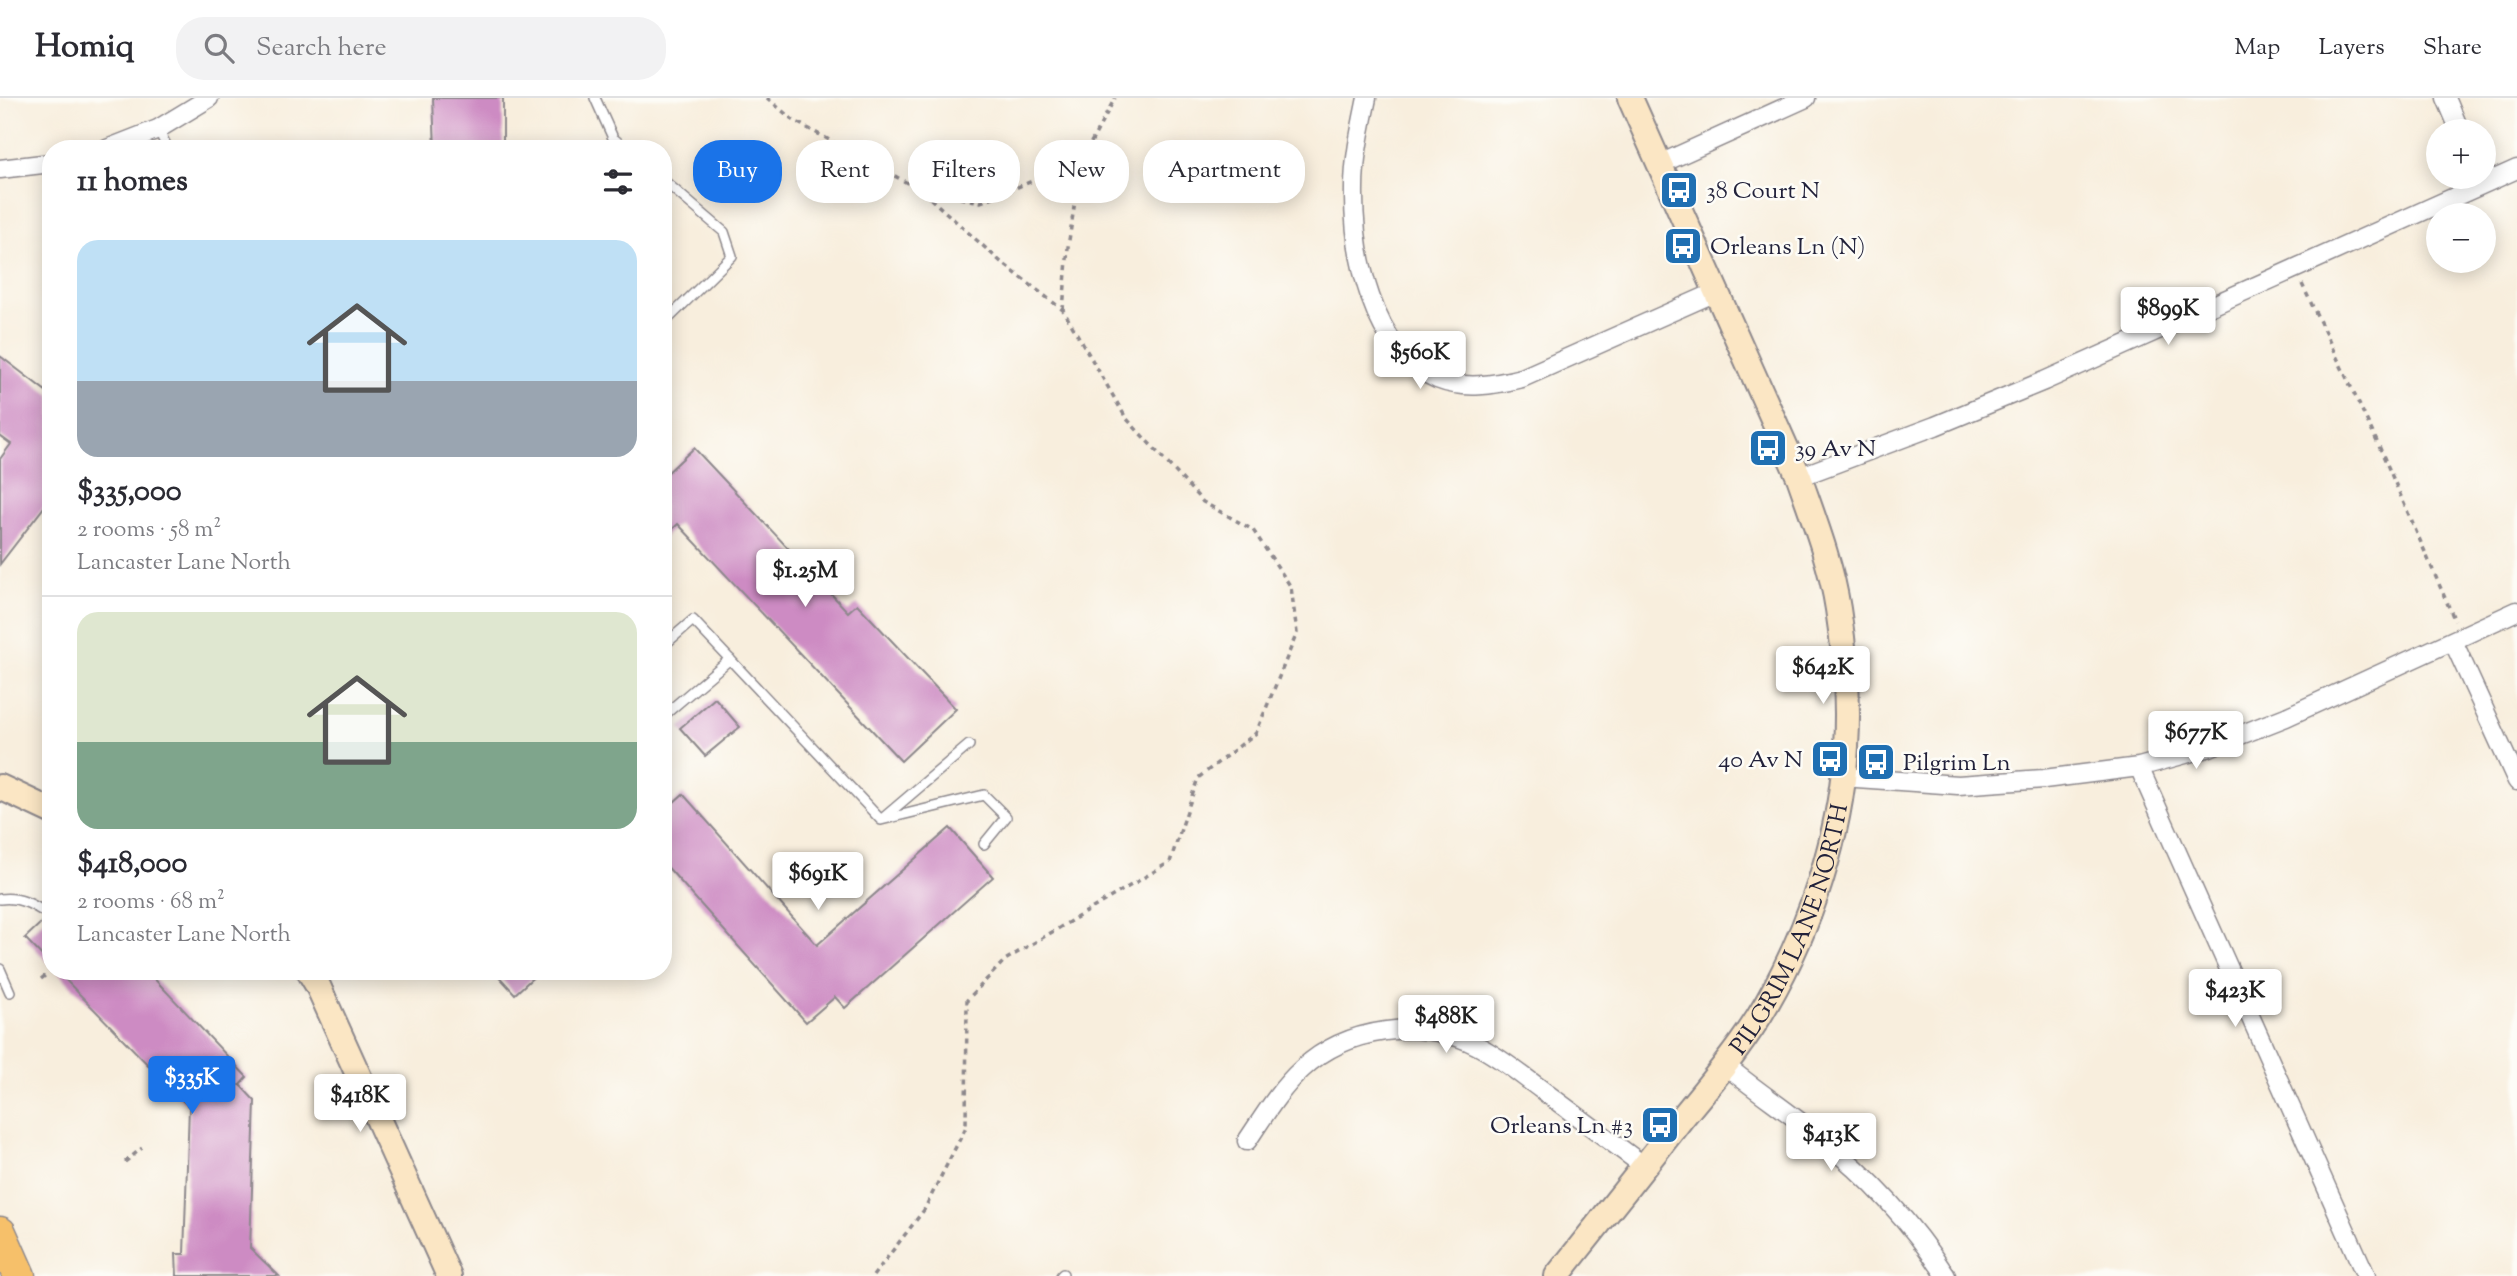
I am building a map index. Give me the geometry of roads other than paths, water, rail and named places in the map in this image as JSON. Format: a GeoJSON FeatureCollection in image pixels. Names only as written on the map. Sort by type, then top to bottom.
{"type":"FeatureCollection","features":[{"type":"Feature","properties":{"kind":"highway"},"geometry":{"type":"LineString","coordinates":[[0,1234],[19,1276]]}},
{"type":"Feature","properties":{"kind":"street"},"geometry":{"type":"LineString","coordinates":[[130,140],[158,129],[209,98]]}},
{"type":"Feature","properties":{"kind":"street"},"geometry":{"type":"LineString","coordinates":[[1367,98],[1353,186],[1355,231],[1364,276],[1380,320],[1393,345],[1414,364],[1437,379],[1466,386],[1493,385],[1522,378],[1716,292]]}},
{"type":"Feature","properties":{"kind":"street","name":"PILGRIM LANE NORTH"},"geometry":{"type":"LineString","coordinates":[[1557,1276],[1725,1065],[1767,1004],[1794,947],[1819,882],[1835,824],[1846,745],[1845,676],[1838,607],[1821,539],[1798,477],[1630,98]]}},
{"type":"Feature","properties":{"kind":"street"},"geometry":{"type":"LineString","coordinates":[[1660,164],[1806,98]]}},
{"type":"Feature","properties":{"kind":"street"},"geometry":{"type":"LineString","coordinates":[[2446,98],[2455,119]]}},
{"type":"Feature","properties":{"kind":"street"},"geometry":{"type":"LineString","coordinates":[[0,169],[42,164]]}},
{"type":"Feature","properties":{"kind":"street"},"geometry":{"type":"LineString","coordinates":[[2496,176],[2517,169]]}},
{"type":"Feature","properties":{"kind":"street"},"geometry":{"type":"LineString","coordinates":[[1798,477],[1935,426],[2032,386],[2295,270],[2463,189]]}},
{"type":"Feature","properties":{"kind":"street"},"geometry":{"type":"LineString","coordinates":[[1842,777],[1958,785],[2044,779],[2139,767],[2207,748],[2286,717],[2517,611]]}},
{"type":"Feature","properties":{"kind":"street"},"geometry":{"type":"LineString","coordinates":[[2453,641],[2517,781]]}},
{"type":"Feature","properties":{"kind":"street"},"geometry":{"type":"LineString","coordinates":[[2139,767],[2366,1276]]}},
{"type":"Feature","properties":{"kind":"street"},"geometry":{"type":"LineString","coordinates":[[0,788],[42,807]]}},
{"type":"Feature","properties":{"kind":"street"},"geometry":{"type":"LineString","coordinates":[[314,980],[449,1276]]}},
{"type":"Feature","properties":{"kind":"street"},"geometry":{"type":"LineString","coordinates":[[1247,1141],[1279,1093],[1303,1068],[1334,1046],[1366,1033],[1402,1029],[1439,1032],[1474,1044],[1506,1062],[1644,1166]]}},
{"type":"Feature","properties":{"kind":"street"},"geometry":{"type":"LineString","coordinates":[[1725,1065],[1861,1173],[1900,1214],[1946,1276]]}},
{"type":"Feature","properties":{"kind":"lane"},"geometry":{"type":"LineString","coordinates":[[595,98],[615,140]]}},
{"type":"Feature","properties":{"kind":"lane"},"geometry":{"type":"LineString","coordinates":[[158,129],[164,140]]}},
{"type":"Feature","properties":{"kind":"lane"},"geometry":{"type":"LineString","coordinates":[[672,188],[724,232],[732,256],[672,315]]}},
{"type":"Feature","properties":{"kind":"lane"},"geometry":{"type":"LineString","coordinates":[[672,638],[693,620],[881,820]]}},
{"type":"Feature","properties":{"kind":"lane"},"geometry":{"type":"LineString","coordinates":[[672,708],[730,659]]}},
{"type":"Feature","properties":{"kind":"lane"},"geometry":{"type":"LineString","coordinates":[[881,820],[969,745]]}},
{"type":"Feature","properties":{"kind":"lane"},"geometry":{"type":"LineString","coordinates":[[881,820],[984,795],[1006,817],[984,844]]}},
{"type":"Feature","properties":{"kind":"lane"},"geometry":{"type":"LineString","coordinates":[[0,899],[24,901],[42,911]]}},
{"type":"Feature","properties":{"kind":"lane"},"geometry":{"type":"LineString","coordinates":[[0,968],[10,992]]}},
{"type":"Feature","properties":{"kind":"place","name":"38 Court N"},"geometry":{"type":"Point","coordinates":[1679,190]}},
{"type":"Feature","properties":{"kind":"place","name":"Orleans Ln (N)"},"geometry":{"type":"Point","coordinates":[1683,246]}},
{"type":"Feature","properties":{"kind":"place","name":"39 Av N"},"geometry":{"type":"Point","coordinates":[1768,448]}},
{"type":"Feature","properties":{"kind":"place","name":"40 Av N"},"geometry":{"type":"Point","coordinates":[1830,759]}},
{"type":"Feature","properties":{"kind":"place","name":"Pilgrim Ln"},"geometry":{"type":"Point","coordinates":[1876,762]}},
{"type":"Feature","properties":{"kind":"place","name":"Orleans Ln #3"},"geometry":{"type":"Point","coordinates":[1660,1125]}}]}
